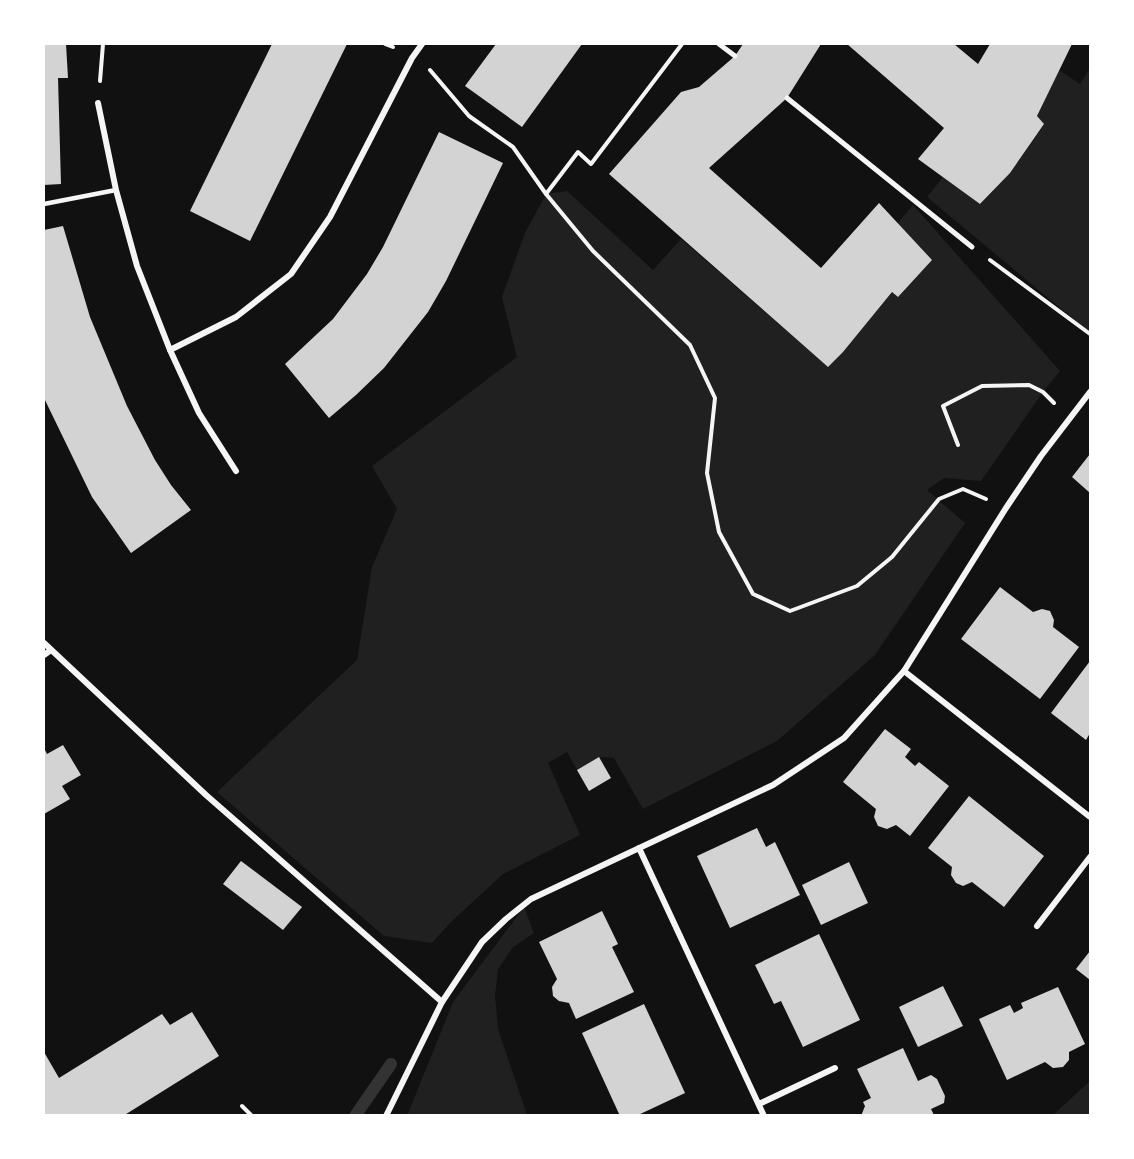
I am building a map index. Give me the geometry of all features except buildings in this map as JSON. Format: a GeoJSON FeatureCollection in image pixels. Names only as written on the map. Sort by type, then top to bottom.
{"type":"FeatureCollection","features":[{"type":"Feature","properties":{"kind":"street"},"geometry":{"type":"LineString","coordinates":[[170,350],[236,317],[291,274],[330,217],[412,58],[422,44]]}},
{"type":"Feature","properties":{"kind":"street"},"geometry":{"type":"LineString","coordinates":[[719,44],[735,57]]}},
{"type":"Feature","properties":{"kind":"street"},"geometry":{"type":"LineString","coordinates":[[787,98],[972,247]]}},
{"type":"Feature","properties":{"kind":"street"},"geometry":{"type":"LineString","coordinates":[[98,103],[116,190],[137,266],[170,350],[199,413],[236,471]]}},
{"type":"Feature","properties":{"kind":"street"},"geometry":{"type":"LineString","coordinates":[[386,1116],[442,1002],[482,942],[506,919],[531,899],[773,784],[844,738],[904,671],[1006,508],[1090,392]]}},
{"type":"Feature","properties":{"kind":"street"},"geometry":{"type":"LineString","coordinates":[[44,643],[206,795],[442,1002]]}},
{"type":"Feature","properties":{"kind":"street"},"geometry":{"type":"LineString","coordinates":[[44,655],[51,650]]}},
{"type":"Feature","properties":{"kind":"street"},"geometry":{"type":"LineString","coordinates":[[904,671],[1090,817]]}},
{"type":"Feature","properties":{"kind":"street"},"geometry":{"type":"LineString","coordinates":[[639,848],[764,1116]]}},
{"type":"Feature","properties":{"kind":"street"},"geometry":{"type":"LineString","coordinates":[[1036,926],[1090,857]]}},
{"type":"Feature","properties":{"kind":"street"},"geometry":{"type":"LineString","coordinates":[[759,1104],[835,1068]]}},
{"type":"Feature","properties":{"kind":"lane"},"geometry":{"type":"LineString","coordinates":[[44,204],[116,190]]}},
{"type":"Feature","properties":{"kind":"path"},"geometry":{"type":"LineString","coordinates":[[98,103],[103,44]]}},
{"type":"Feature","properties":{"kind":"path"},"geometry":{"type":"LineString","coordinates":[[546,194],[578,152],[591,164],[682,44]]}},
{"type":"Feature","properties":{"kind":"path"},"geometry":{"type":"LineString","coordinates":[[412,58],[432,71],[469,116],[513,147],[546,194],[593,251],[690,345],[715,398],[707,472],[719,532],[753,594],[790,610],[857,586],[892,557],[939,499],[963,489],[1006,508]]}},
{"type":"Feature","properties":{"kind":"path"},"geometry":{"type":"LineString","coordinates":[[972,247],[1090,334]]}},
{"type":"Feature","properties":{"kind":"path"},"geometry":{"type":"LineString","coordinates":[[958,445],[943,406],[982,386],[1029,386],[1043,392],[1070,418]]}},
{"type":"Feature","properties":{"kind":"path"},"geometry":{"type":"LineString","coordinates":[[242,1106],[252,1116]]}},
{"type":"Feature","properties":{"kind":"shaded area"},"geometry":{"type":"Polygon","coordinates":[[[1090,68],[1089,332],[927,197],[943,177],[981,204],[1010,173],[1044,125],[1037,116],[1059,70],[1080,84],[1090,68]]]}},
{"type":"Feature","properties":{"kind":"shaded area"},"geometry":{"type":"Polygon","coordinates":[[[567,191],[653,270],[681,239],[828,367],[892,292],[898,297],[931,260],[897,224],[913,205],[1060,371],[981,481],[944,478],[927,490],[965,523],[875,655],[777,741],[643,809],[614,758],[599,757],[577,770],[567,752],[548,763],[580,835],[503,874],[432,943],[384,936],[217,792],[357,660],[372,567],[397,509],[372,466],[517,357],[502,297],[525,233],[546,194],[567,191]]]}},
{"type":"Feature","properties":{"kind":"shaded area"},"geometry":{"type":"Polygon","coordinates":[[[524,907],[534,933],[513,947],[498,969],[495,996],[498,1029],[527,1115],[407,1116],[453,1002],[524,907]]]}},
{"type":"Feature","properties":{"kind":"shaded area"},"geometry":{"type":"Polygon","coordinates":[[[1090,1081],[1090,1115],[1053,1115],[1090,1081]]]}},
{"type":"Feature","properties":{"kind":"waterway"},"geometry":{"type":"LineString","coordinates":[[355,1116],[391,1064]]}}]}
